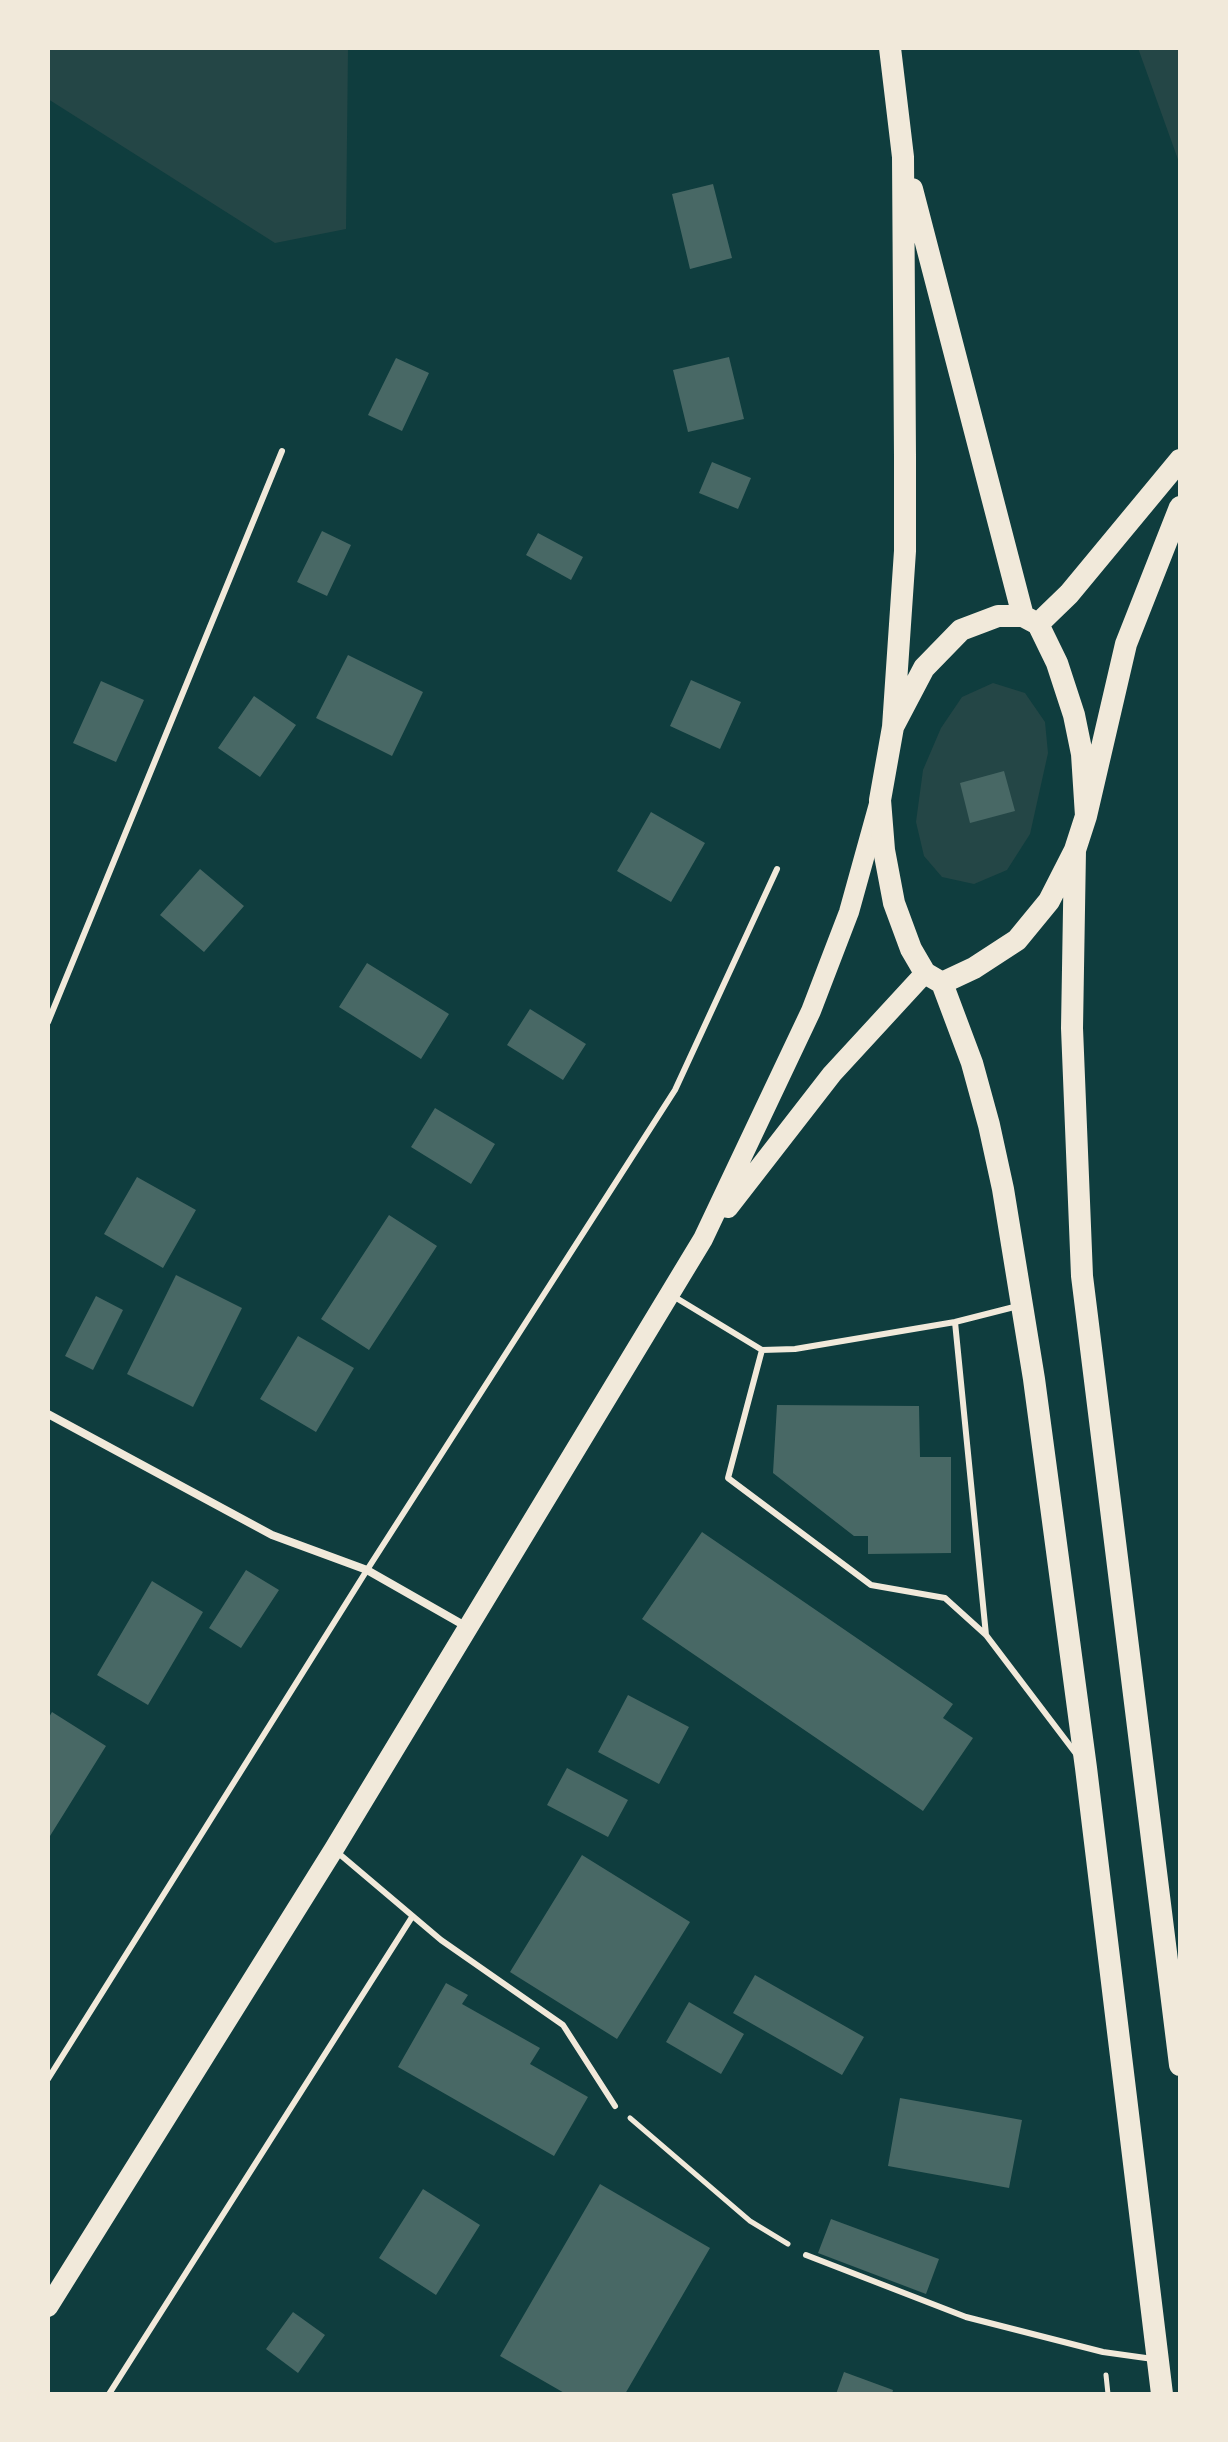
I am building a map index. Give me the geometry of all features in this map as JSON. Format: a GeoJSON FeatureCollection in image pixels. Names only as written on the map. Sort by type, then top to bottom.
{"type":"FeatureCollection","features":[{"type":"Feature","properties":{"kind":"highway"},"geometry":{"type":"LineString","coordinates":[[890,48],[903,157],[905,551],[893,727],[880,800],[884,850],[894,903],[911,949],[934,978],[972,1063],[1003,1189],[1086,1768],[1162,2394]]}},
{"type":"Feature","properties":{"kind":"highway"},"geometry":{"type":"LineString","coordinates":[[903,157],[1030,620],[1057,663],[1074,715],[1082,754],[1086,816]]}},
{"type":"Feature","properties":{"kind":"highway"},"geometry":{"type":"LineString","coordinates":[[893,727],[924,668],[961,630],[998,616],[1030,620],[1069,594],[1180,460]]}},
{"type":"Feature","properties":{"kind":"highway"},"geometry":{"type":"LineString","coordinates":[[934,978],[974,968],[1017,940],[1049,901],[1075,850],[1086,816],[1126,644],[1180,507]]}},
{"type":"Feature","properties":{"kind":"highway"},"geometry":{"type":"LineString","coordinates":[[1075,850],[1072,1028],[1082,1276],[1180,2065]]}},
{"type":"Feature","properties":{"kind":"main road"},"geometry":{"type":"LineString","coordinates":[[48,2307],[334,1849],[703,1239],[811,1011],[849,912],[880,800]]}},
{"type":"Feature","properties":{"kind":"main road"},"geometry":{"type":"LineString","coordinates":[[703,1239],[832,1074],[934,978]]}},
{"type":"Feature","properties":{"kind":"street"},"geometry":{"type":"LineString","coordinates":[[48,1414],[272,1535],[367,1570],[467,1627]]}},
{"type":"Feature","properties":{"kind":"lane"},"geometry":{"type":"LineString","coordinates":[[48,1022],[282,451]]}},
{"type":"Feature","properties":{"kind":"lane"},"geometry":{"type":"LineString","coordinates":[[48,2079],[367,1570],[675,1090],[777,869]]}},
{"type":"Feature","properties":{"kind":"lane"},"geometry":{"type":"LineString","coordinates":[[673,1289],[762,1350],[795,1349],[955,1322],[1022,1305]]}},
{"type":"Feature","properties":{"kind":"lane"},"geometry":{"type":"LineString","coordinates":[[955,1322],[986,1635]]}},
{"type":"Feature","properties":{"kind":"lane"},"geometry":{"type":"LineString","coordinates":[[762,1350],[728,1478],[871,1585],[945,1598],[986,1635],[1086,1768]]}},
{"type":"Feature","properties":{"kind":"lane"},"geometry":{"type":"LineString","coordinates":[[334,1849],[441,1940],[563,2025],[615,2106]]}},
{"type":"Feature","properties":{"kind":"lane"},"geometry":{"type":"LineString","coordinates":[[109,2394],[412,1917]]}},
{"type":"Feature","properties":{"kind":"lane"},"geometry":{"type":"LineString","coordinates":[[806,2255],[966,2317],[1103,2352],[1158,2360]]}},
{"type":"Feature","properties":{"kind":"path"},"geometry":{"type":"LineString","coordinates":[[615,2106],[750,2221],[806,2255]]}},
{"type":"Feature","properties":{"kind":"shaded area"},"geometry":{"type":"Polygon","coordinates":[[[48,48],[348,48],[346,229],[275,243],[48,99],[48,48]]]}},
{"type":"Feature","properties":{"kind":"shaded area"},"geometry":{"type":"Polygon","coordinates":[[[1138,48],[1180,48],[1180,165],[1138,48]]]}},
{"type":"Feature","properties":{"kind":"shaded area"},"geometry":{"type":"Polygon","coordinates":[[[993,683],[1025,693],[1045,722],[1048,753],[1030,834],[1007,870],[974,884],[942,877],[924,856],[916,822],[923,770],[941,728],[962,697],[993,683]]]}},
{"type":"Feature","properties":{"kind":"building"},"geometry":{"type":"Polygon","coordinates":[[[713,184],[732,258],[690,269],[672,194],[713,184]]]}},
{"type":"Feature","properties":{"kind":"building"},"geometry":{"type":"Polygon","coordinates":[[[729,357],[744,419],[688,432],[673,370],[729,357]]]}},
{"type":"Feature","properties":{"kind":"building"},"geometry":{"type":"Polygon","coordinates":[[[396,358],[429,373],[402,431],[368,415],[396,358]]]}},
{"type":"Feature","properties":{"kind":"building"},"geometry":{"type":"Polygon","coordinates":[[[712,462],[751,478],[738,509],[699,493],[712,462]]]}},
{"type":"Feature","properties":{"kind":"building"},"geometry":{"type":"Polygon","coordinates":[[[322,531],[351,545],[327,596],[297,582],[322,531]]]}},
{"type":"Feature","properties":{"kind":"building"},"geometry":{"type":"Polygon","coordinates":[[[538,533],[583,557],[571,580],[526,555],[538,533]]]}},
{"type":"Feature","properties":{"kind":"building"},"geometry":{"type":"Polygon","coordinates":[[[348,655],[423,692],[392,756],[316,718],[348,655]]]}},
{"type":"Feature","properties":{"kind":"building"},"geometry":{"type":"Polygon","coordinates":[[[691,680],[741,702],[720,749],[670,726],[691,680]]]}},
{"type":"Feature","properties":{"kind":"building"},"geometry":{"type":"Polygon","coordinates":[[[101,681],[144,700],[116,762],[73,743],[101,681]]]}},
{"type":"Feature","properties":{"kind":"building"},"geometry":{"type":"Polygon","coordinates":[[[254,696],[296,725],[260,777],[218,748],[254,696]]]}},
{"type":"Feature","properties":{"kind":"building"},"geometry":{"type":"Polygon","coordinates":[[[1004,771],[1015,811],[970,823],[960,783],[1004,771]]]}},
{"type":"Feature","properties":{"kind":"building"},"geometry":{"type":"Polygon","coordinates":[[[651,812],[705,843],[671,902],[617,871],[651,812]]]}},
{"type":"Feature","properties":{"kind":"building"},"geometry":{"type":"Polygon","coordinates":[[[200,869],[244,906],[204,952],[160,915],[200,869]]]}},
{"type":"Feature","properties":{"kind":"building"},"geometry":{"type":"Polygon","coordinates":[[[367,963],[449,1014],[421,1059],[339,1007],[367,963]]]}},
{"type":"Feature","properties":{"kind":"building"},"geometry":{"type":"Polygon","coordinates":[[[530,1009],[586,1044],[563,1080],[507,1045],[530,1009]]]}},
{"type":"Feature","properties":{"kind":"building"},"geometry":{"type":"Polygon","coordinates":[[[435,1108],[495,1144],[471,1184],[411,1147],[435,1108]]]}},
{"type":"Feature","properties":{"kind":"building"},"geometry":{"type":"Polygon","coordinates":[[[137,1177],[196,1210],[163,1268],[104,1234],[137,1177]]]}},
{"type":"Feature","properties":{"kind":"building"},"geometry":{"type":"Polygon","coordinates":[[[389,1215],[437,1246],[369,1350],[321,1319],[389,1215]]]}},
{"type":"Feature","properties":{"kind":"building"},"geometry":{"type":"Polygon","coordinates":[[[176,1275],[242,1308],[193,1407],[127,1374],[176,1275]]]}},
{"type":"Feature","properties":{"kind":"building"},"geometry":{"type":"Polygon","coordinates":[[[96,1296],[123,1310],[93,1370],[65,1356],[96,1296]]]}},
{"type":"Feature","properties":{"kind":"building"},"geometry":{"type":"Polygon","coordinates":[[[298,1336],[354,1368],[316,1432],[260,1399],[298,1336]]]}},
{"type":"Feature","properties":{"kind":"building"},"geometry":{"type":"Polygon","coordinates":[[[777,1405],[919,1406],[920,1457],[951,1457],[951,1553],[868,1554],[868,1536],[854,1536],[773,1473],[777,1405]]]}},
{"type":"Feature","properties":{"kind":"building"},"geometry":{"type":"Polygon","coordinates":[[[702,1532],[953,1704],[943,1718],[973,1738],[923,1811],[642,1619],[702,1532]]]}},
{"type":"Feature","properties":{"kind":"building"},"geometry":{"type":"Polygon","coordinates":[[[246,1570],[279,1590],[241,1648],[209,1628],[246,1570]]]}},
{"type":"Feature","properties":{"kind":"building"},"geometry":{"type":"Polygon","coordinates":[[[152,1581],[203,1612],[148,1705],[97,1675],[152,1581]]]}},
{"type":"Feature","properties":{"kind":"building"},"geometry":{"type":"Polygon","coordinates":[[[628,1695],[689,1727],[659,1784],[598,1752],[628,1695]]]}},
{"type":"Feature","properties":{"kind":"building"},"geometry":{"type":"Polygon","coordinates":[[[52,1712],[106,1746],[50,1836],[48,1719],[52,1712]]]}},
{"type":"Feature","properties":{"kind":"building"},"geometry":{"type":"Polygon","coordinates":[[[567,1768],[628,1800],[608,1837],[547,1805],[567,1768]]]}},
{"type":"Feature","properties":{"kind":"building"},"geometry":{"type":"Polygon","coordinates":[[[582,1855],[690,1922],[617,2039],[510,1972],[582,1855]]]}},
{"type":"Feature","properties":{"kind":"building"},"geometry":{"type":"Polygon","coordinates":[[[755,1975],[864,2037],[842,2075],[733,2013],[755,1975]]]}},
{"type":"Feature","properties":{"kind":"building"},"geometry":{"type":"Polygon","coordinates":[[[446,1983],[468,1995],[462,2004],[540,2048],[530,2064],[588,2097],[554,2156],[398,2067],[446,1983]]]}},
{"type":"Feature","properties":{"kind":"building"},"geometry":{"type":"Polygon","coordinates":[[[689,2002],[744,2034],[721,2074],[666,2042],[689,2002]]]}},
{"type":"Feature","properties":{"kind":"building"},"geometry":{"type":"Polygon","coordinates":[[[900,2098],[1022,2120],[1009,2188],[888,2166],[900,2098]]]}},
{"type":"Feature","properties":{"kind":"building"},"geometry":{"type":"Polygon","coordinates":[[[600,2184],[710,2248],[625,2394],[566,2394],[500,2356],[600,2184]]]}},
{"type":"Feature","properties":{"kind":"building"},"geometry":{"type":"Polygon","coordinates":[[[423,2189],[480,2225],[436,2295],[379,2258],[423,2189]]]}},
{"type":"Feature","properties":{"kind":"building"},"geometry":{"type":"Polygon","coordinates":[[[831,2219],[939,2259],[926,2294],[818,2253],[831,2219]]]}},
{"type":"Feature","properties":{"kind":"building"},"geometry":{"type":"Polygon","coordinates":[[[293,2312],[325,2335],[298,2373],[266,2349],[293,2312]]]}},
{"type":"Feature","properties":{"kind":"building"},"geometry":{"type":"Polygon","coordinates":[[[844,2372],[893,2390],[892,2394],[836,2394],[844,2372]]]}}]}
